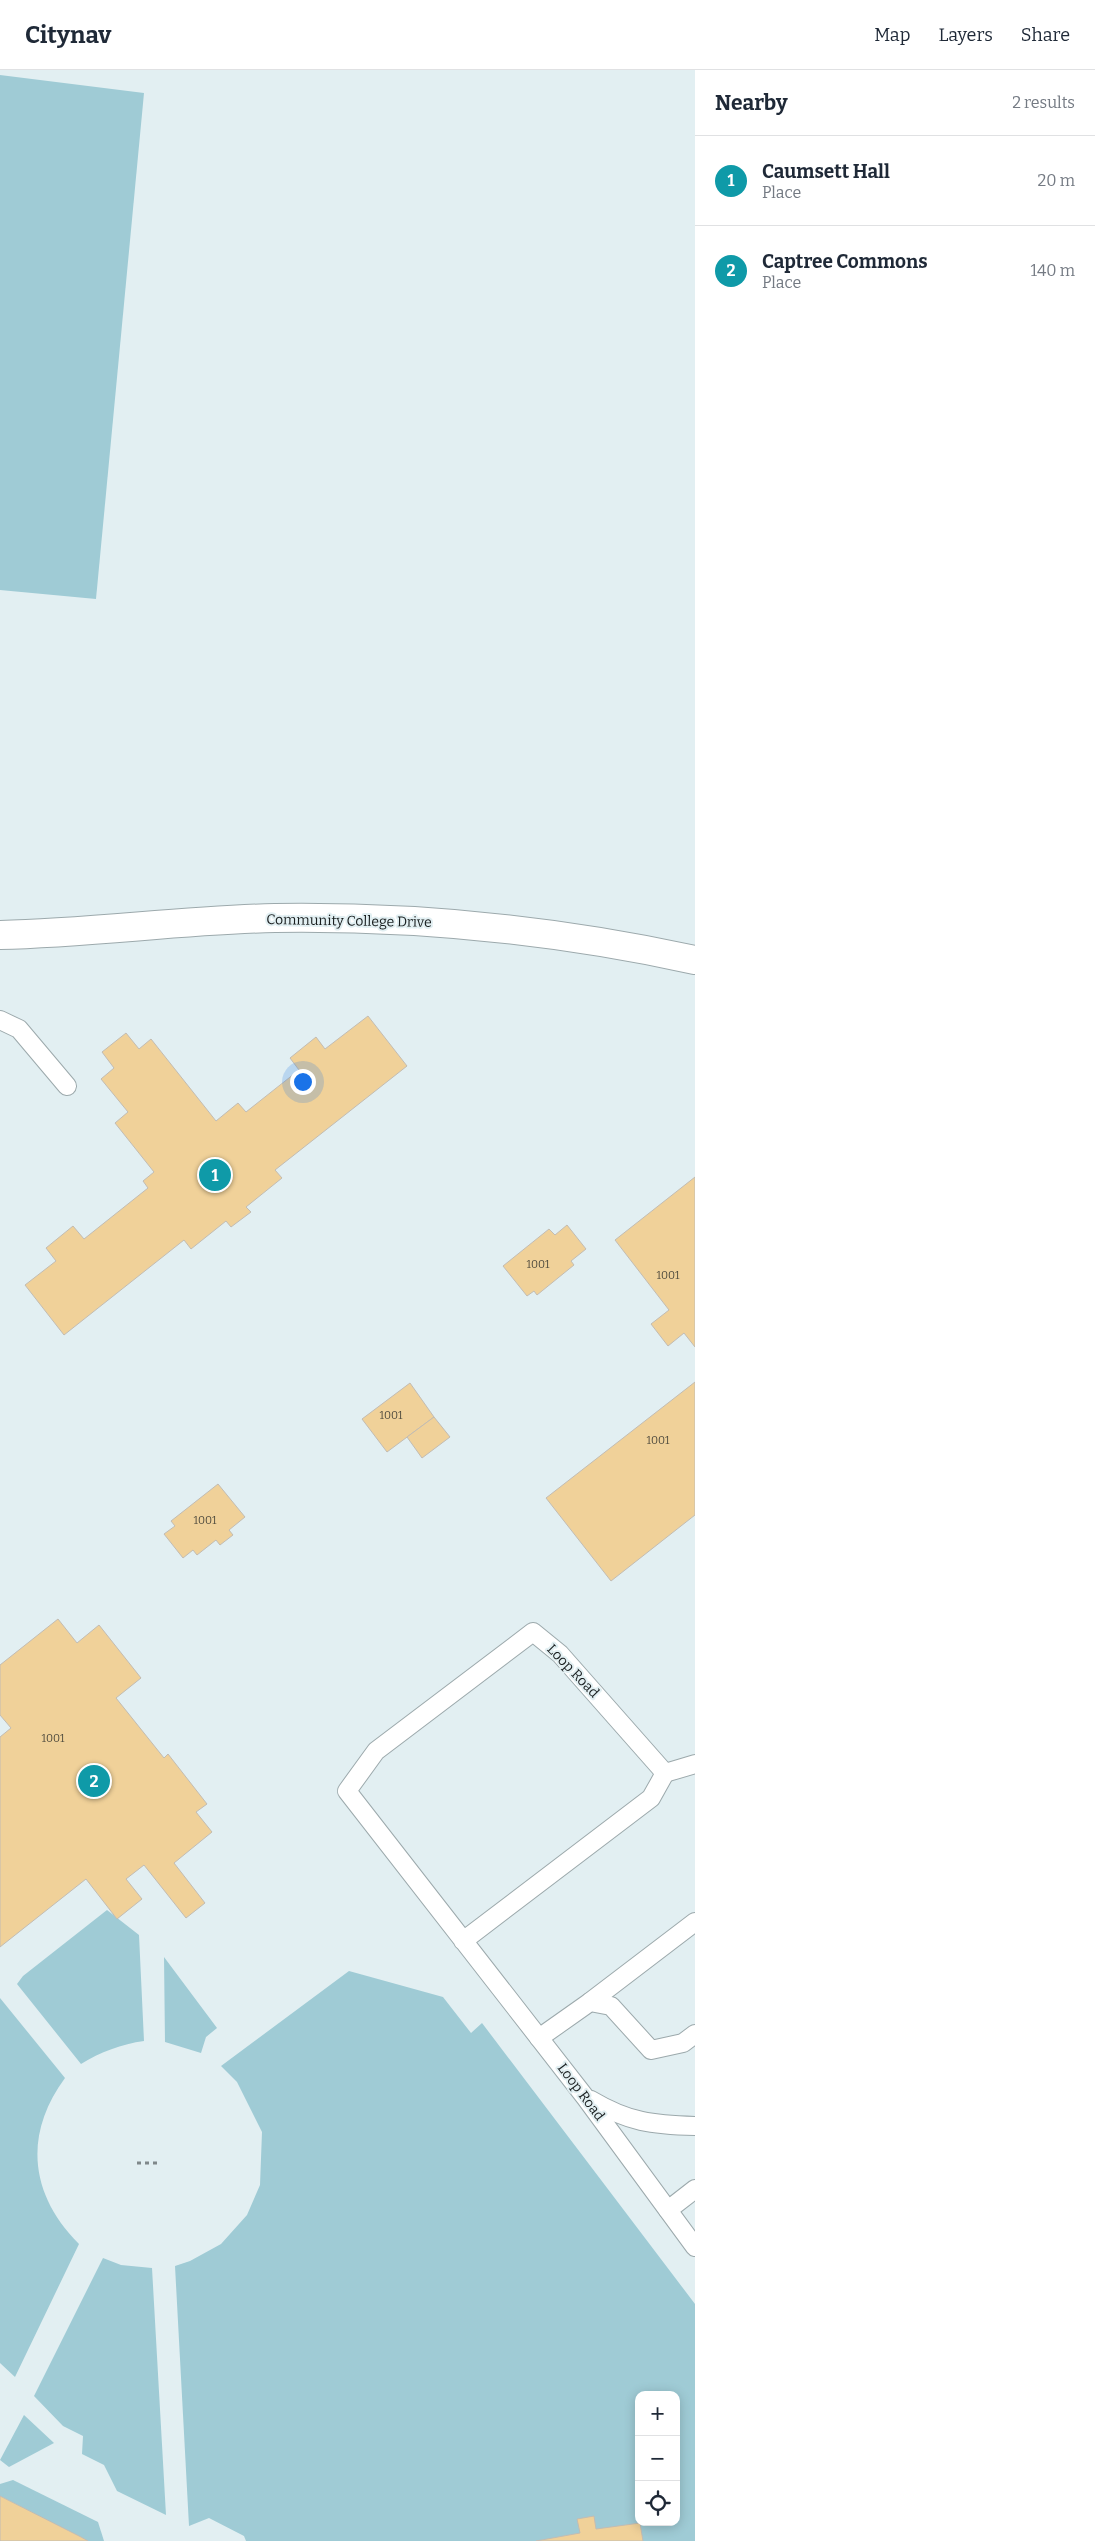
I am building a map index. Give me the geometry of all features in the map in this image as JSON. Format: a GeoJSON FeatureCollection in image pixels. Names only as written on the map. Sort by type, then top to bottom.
{"type":"FeatureCollection","features":[{"type":"Feature","properties":{"kind":"main road","name":"Community College Drive"},"geometry":{"type":"LineString","coordinates":[[0,935],[276,918],[404,921],[537,932],[602,941],[695,960]]}},
{"type":"Feature","properties":{"kind":"lane"},"geometry":{"type":"LineString","coordinates":[[0,1020],[19,1030],[67,1086]]}},
{"type":"Feature","properties":{"kind":"lane","name":"Loop Road"},"geometry":{"type":"LineString","coordinates":[[665,1773],[560,1654],[533,1632],[376,1751],[347,1791],[585,2097],[668,2210],[693,2239]]}},
{"type":"Feature","properties":{"kind":"lane"},"geometry":{"type":"LineString","coordinates":[[463,1941],[652,1798],[665,1773],[695,1764]]}},
{"type":"Feature","properties":{"kind":"lane"},"geometry":{"type":"LineString","coordinates":[[539,2038],[590,2002],[695,1922]]}},
{"type":"Feature","properties":{"kind":"lane"},"geometry":{"type":"LineString","coordinates":[[590,2002],[612,2006],[651,2050],[683,2043],[695,2034]]}},
{"type":"Feature","properties":{"kind":"lane"},"geometry":{"type":"LineString","coordinates":[[585,2097],[629,2119],[663,2125],[695,2126]]}},
{"type":"Feature","properties":{"kind":"lane"},"geometry":{"type":"LineString","coordinates":[[668,2210],[695,2189]]}},
{"type":"Feature","properties":{"kind":"path"},"geometry":{"type":"LineString","coordinates":[[137,2163],[160,2163]]}},
{"type":"Feature","properties":{"kind":"shaded area"},"geometry":{"type":"Polygon","coordinates":[[[0,75],[144,93],[96,599],[0,590],[0,75]]]}},
{"type":"Feature","properties":{"kind":"shaded area"},"geometry":{"type":"Polygon","coordinates":[[[107,1910],[139,1935],[144,2041],[111,2049],[81,2064],[17,1984],[23,1976],[107,1910]]]}},
{"type":"Feature","properties":{"kind":"shaded area"},"geometry":{"type":"Polygon","coordinates":[[[164,1957],[217,2028],[206,2037],[201,2053],[165,2042],[164,1957]]]}},
{"type":"Feature","properties":{"kind":"shaded area"},"geometry":{"type":"Polygon","coordinates":[[[349,1971],[443,1997],[471,2033],[482,2023],[695,2304],[695,2541],[246,2541],[244,2536],[209,2518],[189,2526],[175,2266],[190,2261],[221,2244],[247,2215],[260,2185],[262,2132],[237,2082],[221,2066],[349,1971]]]}},
{"type":"Feature","properties":{"kind":"shaded area"},"geometry":{"type":"Polygon","coordinates":[[[0,1998],[65,2078],[52,2099],[43,2121],[38,2143],[38,2164],[42,2185],[50,2205],[63,2225],[79,2244],[15,2377],[0,2363],[0,1998]]]}},
{"type":"Feature","properties":{"kind":"shaded area"},"geometry":{"type":"Polygon","coordinates":[[[103,2258],[121,2265],[152,2268],[166,2515],[117,2491],[104,2465],[82,2454],[83,2436],[63,2426],[34,2396],[103,2258]]]}},
{"type":"Feature","properties":{"kind":"shaded area"},"geometry":{"type":"Polygon","coordinates":[[[24,2415],[54,2443],[9,2467],[0,2460],[24,2415]]]}},
{"type":"Feature","properties":{"kind":"shaded area"},"geometry":{"type":"Polygon","coordinates":[[[13,2480],[98,2522],[104,2541],[88,2541],[0,2496],[0,2484],[13,2480]]]}},
{"type":"Feature","properties":{"kind":"building"},"geometry":{"type":"Polygon","coordinates":[[[368,1016],[407,1066],[275,1170],[282,1178],[246,1207],[251,1212],[231,1227],[226,1221],[191,1249],[184,1240],[64,1335],[25,1285],[56,1261],[46,1248],[73,1226],[84,1239],[148,1188],[143,1181],[154,1172],[115,1123],[128,1112],[101,1079],[114,1068],[102,1052],[126,1033],[139,1049],[151,1039],[216,1121],[238,1103],[246,1112],[299,1070],[290,1058],[316,1037],[325,1049],[368,1016]]]}},
{"type":"Feature","properties":{"kind":"building"},"geometry":{"type":"Polygon","coordinates":[[[695,1177],[695,1347],[684,1333],[668,1346],[651,1324],[669,1310],[615,1240],[695,1177]]]}},
{"type":"Feature","properties":{"kind":"building"},"geometry":{"type":"Polygon","coordinates":[[[567,1225],[586,1249],[571,1261],[574,1265],[537,1295],[534,1291],[527,1296],[503,1266],[549,1229],[555,1235],[567,1225]]]}},
{"type":"Feature","properties":{"kind":"building"},"geometry":{"type":"Polygon","coordinates":[[[695,1382],[695,1515],[611,1581],[546,1498],[695,1382]]]}},
{"type":"Feature","properties":{"kind":"building"},"geometry":{"type":"Polygon","coordinates":[[[410,1383],[434,1417],[387,1452],[362,1419],[410,1383]]]}},
{"type":"Feature","properties":{"kind":"building"},"geometry":{"type":"Polygon","coordinates":[[[434,1417],[450,1437],[422,1458],[407,1437],[434,1417]]]}},
{"type":"Feature","properties":{"kind":"building"},"geometry":{"type":"Polygon","coordinates":[[[218,1484],[245,1517],[229,1530],[233,1535],[220,1545],[216,1540],[197,1555],[193,1550],[183,1558],[164,1534],[175,1526],[171,1521],[218,1484]]]}},
{"type":"Feature","properties":{"kind":"building"},"geometry":{"type":"Polygon","coordinates":[[[58,1619],[77,1643],[99,1625],[141,1678],[116,1698],[164,1758],[168,1754],[207,1804],[196,1812],[212,1832],[174,1863],[205,1903],[186,1918],[144,1865],[126,1879],[142,1899],[117,1919],[86,1879],[0,1947],[0,1737],[11,1728],[0,1715],[0,1665],[58,1619]]]}},
{"type":"Feature","properties":{"kind":"building"},"geometry":{"type":"Polygon","coordinates":[[[0,2496],[81,2537],[88,2541],[0,2541],[0,2496]]]}},
{"type":"Feature","properties":{"kind":"building"},"geometry":{"type":"Polygon","coordinates":[[[594,2516],[596,2529],[635,2524],[635,2526],[640,2526],[643,2541],[536,2541],[580,2533],[577,2519],[594,2516]]]}},
{"type":"Feature","properties":{"kind":"place","name":"Caumsett Hall"},"geometry":{"type":"Point","coordinates":[215,1175]}},
{"type":"Feature","properties":{"kind":"place","name":"Captree Commons"},"geometry":{"type":"Point","coordinates":[94,1781]}}]}
